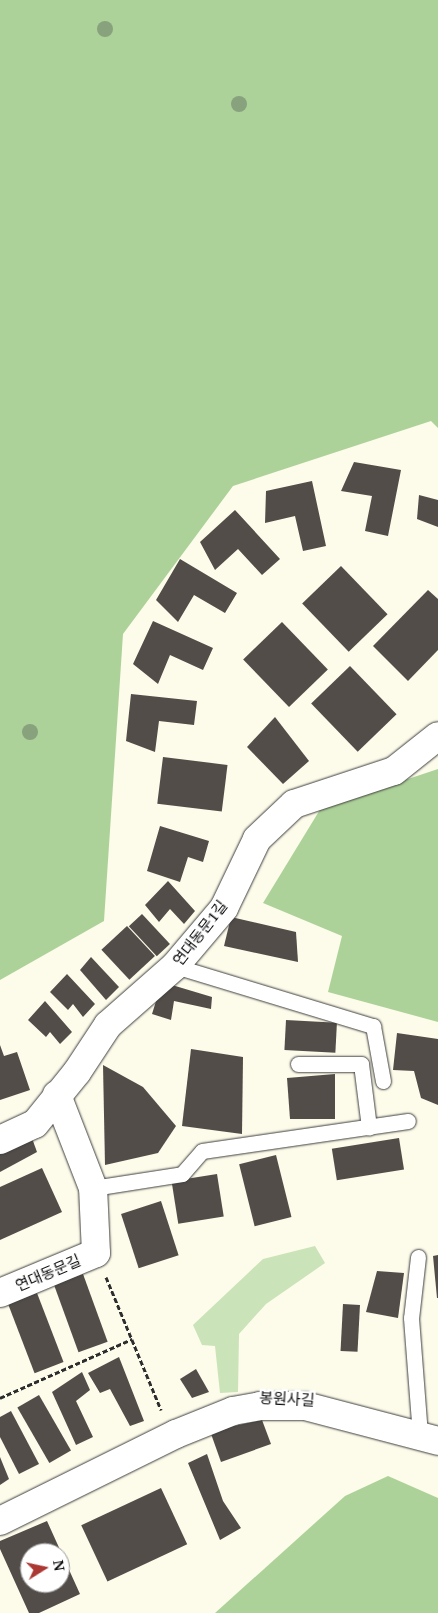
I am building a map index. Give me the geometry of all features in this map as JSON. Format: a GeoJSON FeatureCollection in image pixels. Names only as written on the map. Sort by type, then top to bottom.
{"type":"FeatureCollection","features":[{"type":"Feature","properties":{"kind":"street","name":"연대동문1길"},"geometry":{"type":"LineString","coordinates":[[0,1140],[35,1124],[77,1072],[108,1025],[175,966],[224,908],[257,839],[294,804],[394,771],[438,736]]}},
{"type":"Feature","properties":{"kind":"street"},"geometry":{"type":"LineString","coordinates":[[57,1096],[93,1188],[96,1253]]}},
{"type":"Feature","properties":{"kind":"street","name":"연대동문길"},"geometry":{"type":"LineString","coordinates":[[0,1293],[96,1253]]}},
{"type":"Feature","properties":{"kind":"street","name":"봉원사길"},"geometry":{"type":"LineString","coordinates":[[0,1501],[167,1424],[232,1401],[264,1395],[305,1397],[429,1433]]}},
{"type":"Feature","properties":{"kind":"street"},"geometry":{"type":"LineString","coordinates":[[0,1521],[176,1434],[233,1411],[260,1406],[305,1406],[429,1433]]}},
{"type":"Feature","properties":{"kind":"lane"},"geometry":{"type":"LineString","coordinates":[[175,966],[374,1026],[383,1081]]}},
{"type":"Feature","properties":{"kind":"lane"},"geometry":{"type":"LineString","coordinates":[[298,1064],[361,1064],[369,1127]]}},
{"type":"Feature","properties":{"kind":"lane"},"geometry":{"type":"LineString","coordinates":[[93,1188],[182,1174],[202,1151],[408,1121]]}},
{"type":"Feature","properties":{"kind":"lane"},"geometry":{"type":"LineString","coordinates":[[418,1257],[410,1318],[429,1433]]}},
{"type":"Feature","properties":{"kind":"path"},"geometry":{"type":"LineString","coordinates":[[96,1253],[167,1424]]}},
{"type":"Feature","properties":{"kind":"path"},"geometry":{"type":"LineString","coordinates":[[0,1398],[132,1339]]}},
{"type":"Feature","properties":{"kind":"green space"},"geometry":{"type":"Polygon","coordinates":[[[0,0],[438,0],[438,428],[431,421],[233,486],[123,634],[104,921],[0,980],[0,0]]]}},
{"type":"Feature","properties":{"kind":"green space"},"geometry":{"type":"Polygon","coordinates":[[[438,769],[438,1022],[328,992],[342,936],[263,903],[321,808],[438,769]]]}},
{"type":"Feature","properties":{"kind":"green space"},"geometry":{"type":"Polygon","coordinates":[[[315,1246],[325,1263],[266,1304],[239,1334],[238,1392],[220,1393],[215,1346],[202,1345],[193,1325],[263,1259],[315,1246]]]}},
{"type":"Feature","properties":{"kind":"green space"},"geometry":{"type":"Polygon","coordinates":[[[388,1476],[438,1498],[438,1613],[215,1613],[345,1496],[388,1476]]]}},
{"type":"Feature","properties":{"kind":"building"},"geometry":{"type":"Polygon","coordinates":[[[354,462],[401,470],[388,536],[365,531],[372,496],[341,491],[354,462]]]}},
{"type":"Feature","properties":{"kind":"building"},"geometry":{"type":"Polygon","coordinates":[[[312,481],[326,546],[303,551],[295,516],[265,523],[266,491],[312,481]]]}},
{"type":"Feature","properties":{"kind":"building"},"geometry":{"type":"Polygon","coordinates":[[[419,495],[438,500],[438,527],[417,519],[419,495]]]}},
{"type":"Feature","properties":{"kind":"building"},"geometry":{"type":"Polygon","coordinates":[[[235,510],[280,559],[262,575],[238,549],[215,570],[200,542],[235,510]]]}},
{"type":"Feature","properties":{"kind":"building"},"geometry":{"type":"Polygon","coordinates":[[[180,559],[237,593],[225,613],[194,595],[178,622],[156,600],[180,559]]]}},
{"type":"Feature","properties":{"kind":"building"},"geometry":{"type":"Polygon","coordinates":[[[341,566],[388,614],[349,652],[302,604],[341,566]]]}},
{"type":"Feature","properties":{"kind":"building"},"geometry":{"type":"Polygon","coordinates":[[[428,590],[438,599],[438,650],[408,681],[373,646],[428,590]]]}},
{"type":"Feature","properties":{"kind":"building"},"geometry":{"type":"Polygon","coordinates":[[[153,621],[213,648],[203,670],[170,655],[158,684],[133,664],[153,621]]]}},
{"type":"Feature","properties":{"kind":"building"},"geometry":{"type":"Polygon","coordinates":[[[282,622],[328,669],[289,707],[243,660],[282,622]]]}},
{"type":"Feature","properties":{"kind":"building"},"geometry":{"type":"Polygon","coordinates":[[[350,666],[397,714],[358,752],[311,704],[350,666]]]}},
{"type":"Feature","properties":{"kind":"building"},"geometry":{"type":"Polygon","coordinates":[[[131,694],[197,701],[194,725],[159,721],[155,752],[126,741],[131,694]]]}},
{"type":"Feature","properties":{"kind":"building"},"geometry":{"type":"Polygon","coordinates":[[[275,717],[309,761],[283,784],[247,747],[275,717]]]}},
{"type":"Feature","properties":{"kind":"building"},"geometry":{"type":"Polygon","coordinates":[[[163,757],[228,765],[222,812],[157,804],[163,757]]]}},
{"type":"Feature","properties":{"kind":"building"},"geometry":{"type":"Polygon","coordinates":[[[160,826],[209,841],[203,862],[188,857],[180,882],[147,871],[160,826]]]}},
{"type":"Feature","properties":{"kind":"building"},"geometry":{"type":"Polygon","coordinates":[[[168,881],[195,911],[184,924],[170,909],[159,922],[145,905],[168,881]]]}},
{"type":"Feature","properties":{"kind":"building"},"geometry":{"type":"Polygon","coordinates":[[[142,914],[170,944],[157,956],[129,926],[142,914]]]}},
{"type":"Feature","properties":{"kind":"building"},"geometry":{"type":"Polygon","coordinates":[[[231,917],[296,932],[298,962],[224,946],[231,917]]]}},
{"type":"Feature","properties":{"kind":"building"},"geometry":{"type":"Polygon","coordinates":[[[127,926],[155,956],[129,980],[101,950],[127,926]]]}},
{"type":"Feature","properties":{"kind":"building"},"geometry":{"type":"Polygon","coordinates":[[[91,957],[119,987],[106,1000],[80,970],[91,957]]]}},
{"type":"Feature","properties":{"kind":"building"},"geometry":{"type":"Polygon","coordinates":[[[67,974],[95,1004],[83,1017],[73,1004],[68,1010],[50,992],[67,974]]]}},
{"type":"Feature","properties":{"kind":"building"},"geometry":{"type":"Polygon","coordinates":[[[162,982],[212,997],[211,1009],[174,1001],[171,1020],[152,1014],[162,982]]]}},
{"type":"Feature","properties":{"kind":"building"},"geometry":{"type":"Polygon","coordinates":[[[45,1001],[72,1032],[60,1044],[50,1032],[46,1037],[28,1020],[45,1001]]]}},
{"type":"Feature","properties":{"kind":"building"},"geometry":{"type":"Polygon","coordinates":[[[286,1020],[337,1023],[335,1053],[284,1050],[286,1020]]]}},
{"type":"Feature","properties":{"kind":"building"},"geometry":{"type":"Polygon","coordinates":[[[397,1033],[438,1039],[438,1105],[421,1098],[414,1071],[393,1070],[397,1033]]]}},
{"type":"Feature","properties":{"kind":"building"},"geometry":{"type":"Polygon","coordinates":[[[0,1045],[4,1056],[17,1052],[30,1090],[0,1100],[0,1045]]]}},
{"type":"Feature","properties":{"kind":"building"},"geometry":{"type":"Polygon","coordinates":[[[191,1049],[243,1057],[242,1134],[182,1126],[191,1049]]]}},
{"type":"Feature","properties":{"kind":"building"},"geometry":{"type":"Polygon","coordinates":[[[103,1065],[143,1087],[176,1126],[158,1153],[105,1165],[103,1065]]]}},
{"type":"Feature","properties":{"kind":"building"},"geometry":{"type":"Polygon","coordinates":[[[335,1074],[335,1119],[290,1119],[287,1078],[335,1074]]]}},
{"type":"Feature","properties":{"kind":"building"},"geometry":{"type":"Polygon","coordinates":[[[25,1119],[37,1152],[0,1172],[0,1131],[25,1119]]]}},
{"type":"Feature","properties":{"kind":"building"},"geometry":{"type":"Polygon","coordinates":[[[399,1138],[404,1170],[337,1180],[332,1149],[399,1138]]]}},
{"type":"Feature","properties":{"kind":"building"},"geometry":{"type":"Polygon","coordinates":[[[276,1155],[291,1217],[255,1226],[239,1164],[276,1155]]]}},
{"type":"Feature","properties":{"kind":"building"},"geometry":{"type":"Polygon","coordinates":[[[42,1168],[62,1212],[0,1240],[0,1187],[42,1168]]]}},
{"type":"Feature","properties":{"kind":"building"},"geometry":{"type":"Polygon","coordinates":[[[217,1174],[224,1216],[178,1224],[172,1181],[217,1174]]]}},
{"type":"Feature","properties":{"kind":"building"},"geometry":{"type":"Polygon","coordinates":[[[161,1201],[179,1255],[139,1268],[121,1214],[161,1201]]]}},
{"type":"Feature","properties":{"kind":"building"},"geometry":{"type":"Polygon","coordinates":[[[438,1255],[438,1298],[437,1298],[433,1256],[438,1255]]]}},
{"type":"Feature","properties":{"kind":"building"},"geometry":{"type":"Polygon","coordinates":[[[377,1271],[404,1273],[398,1318],[366,1312],[377,1271]]]}},
{"type":"Feature","properties":{"kind":"building"},"geometry":{"type":"Polygon","coordinates":[[[83,1274],[108,1342],[78,1352],[54,1285],[83,1274]]]}},
{"type":"Feature","properties":{"kind":"building"},"geometry":{"type":"Polygon","coordinates":[[[37,1293],[64,1362],[35,1373],[8,1304],[37,1293]]]}},
{"type":"Feature","properties":{"kind":"building"},"geometry":{"type":"Polygon","coordinates":[[[343,1304],[360,1305],[358,1352],[341,1351],[343,1304]]]}},
{"type":"Feature","properties":{"kind":"building"},"geometry":{"type":"Polygon","coordinates":[[[119,1357],[144,1421],[130,1426],[110,1389],[100,1393],[88,1373],[119,1357]]]}},
{"type":"Feature","properties":{"kind":"building"},"geometry":{"type":"Polygon","coordinates":[[[196,1369],[209,1392],[192,1398],[180,1379],[196,1369]]]}},
{"type":"Feature","properties":{"kind":"building"},"geometry":{"type":"Polygon","coordinates":[[[82,1372],[90,1390],[76,1401],[93,1437],[76,1445],[52,1392],[82,1372]]]}},
{"type":"Feature","properties":{"kind":"building"},"geometry":{"type":"Polygon","coordinates":[[[39,1395],[71,1450],[49,1463],[17,1408],[39,1395]]]}},
{"type":"Feature","properties":{"kind":"building"},"geometry":{"type":"Polygon","coordinates":[[[11,1411],[39,1464],[19,1474],[0,1437],[0,1417],[11,1411]]]}},
{"type":"Feature","properties":{"kind":"building"},"geometry":{"type":"Polygon","coordinates":[[[262,1420],[271,1444],[221,1462],[210,1431],[262,1420]]]}},
{"type":"Feature","properties":{"kind":"building"},"geometry":{"type":"Polygon","coordinates":[[[207,1454],[223,1501],[241,1528],[220,1540],[188,1463],[207,1454]]]}},
{"type":"Feature","properties":{"kind":"building"},"geometry":{"type":"Polygon","coordinates":[[[0,1457],[9,1479],[0,1485],[0,1457]]]}},
{"type":"Feature","properties":{"kind":"building"},"geometry":{"type":"Polygon","coordinates":[[[161,1488],[187,1544],[107,1581],[81,1525],[161,1488]]]}},
{"type":"Feature","properties":{"kind":"building"},"geometry":{"type":"Polygon","coordinates":[[[47,1521],[57,1543],[20,1543],[20,1593],[70,1593],[70,1572],[80,1594],[39,1613],[29,1613],[0,1549],[0,1541],[47,1521]]]}}]}
